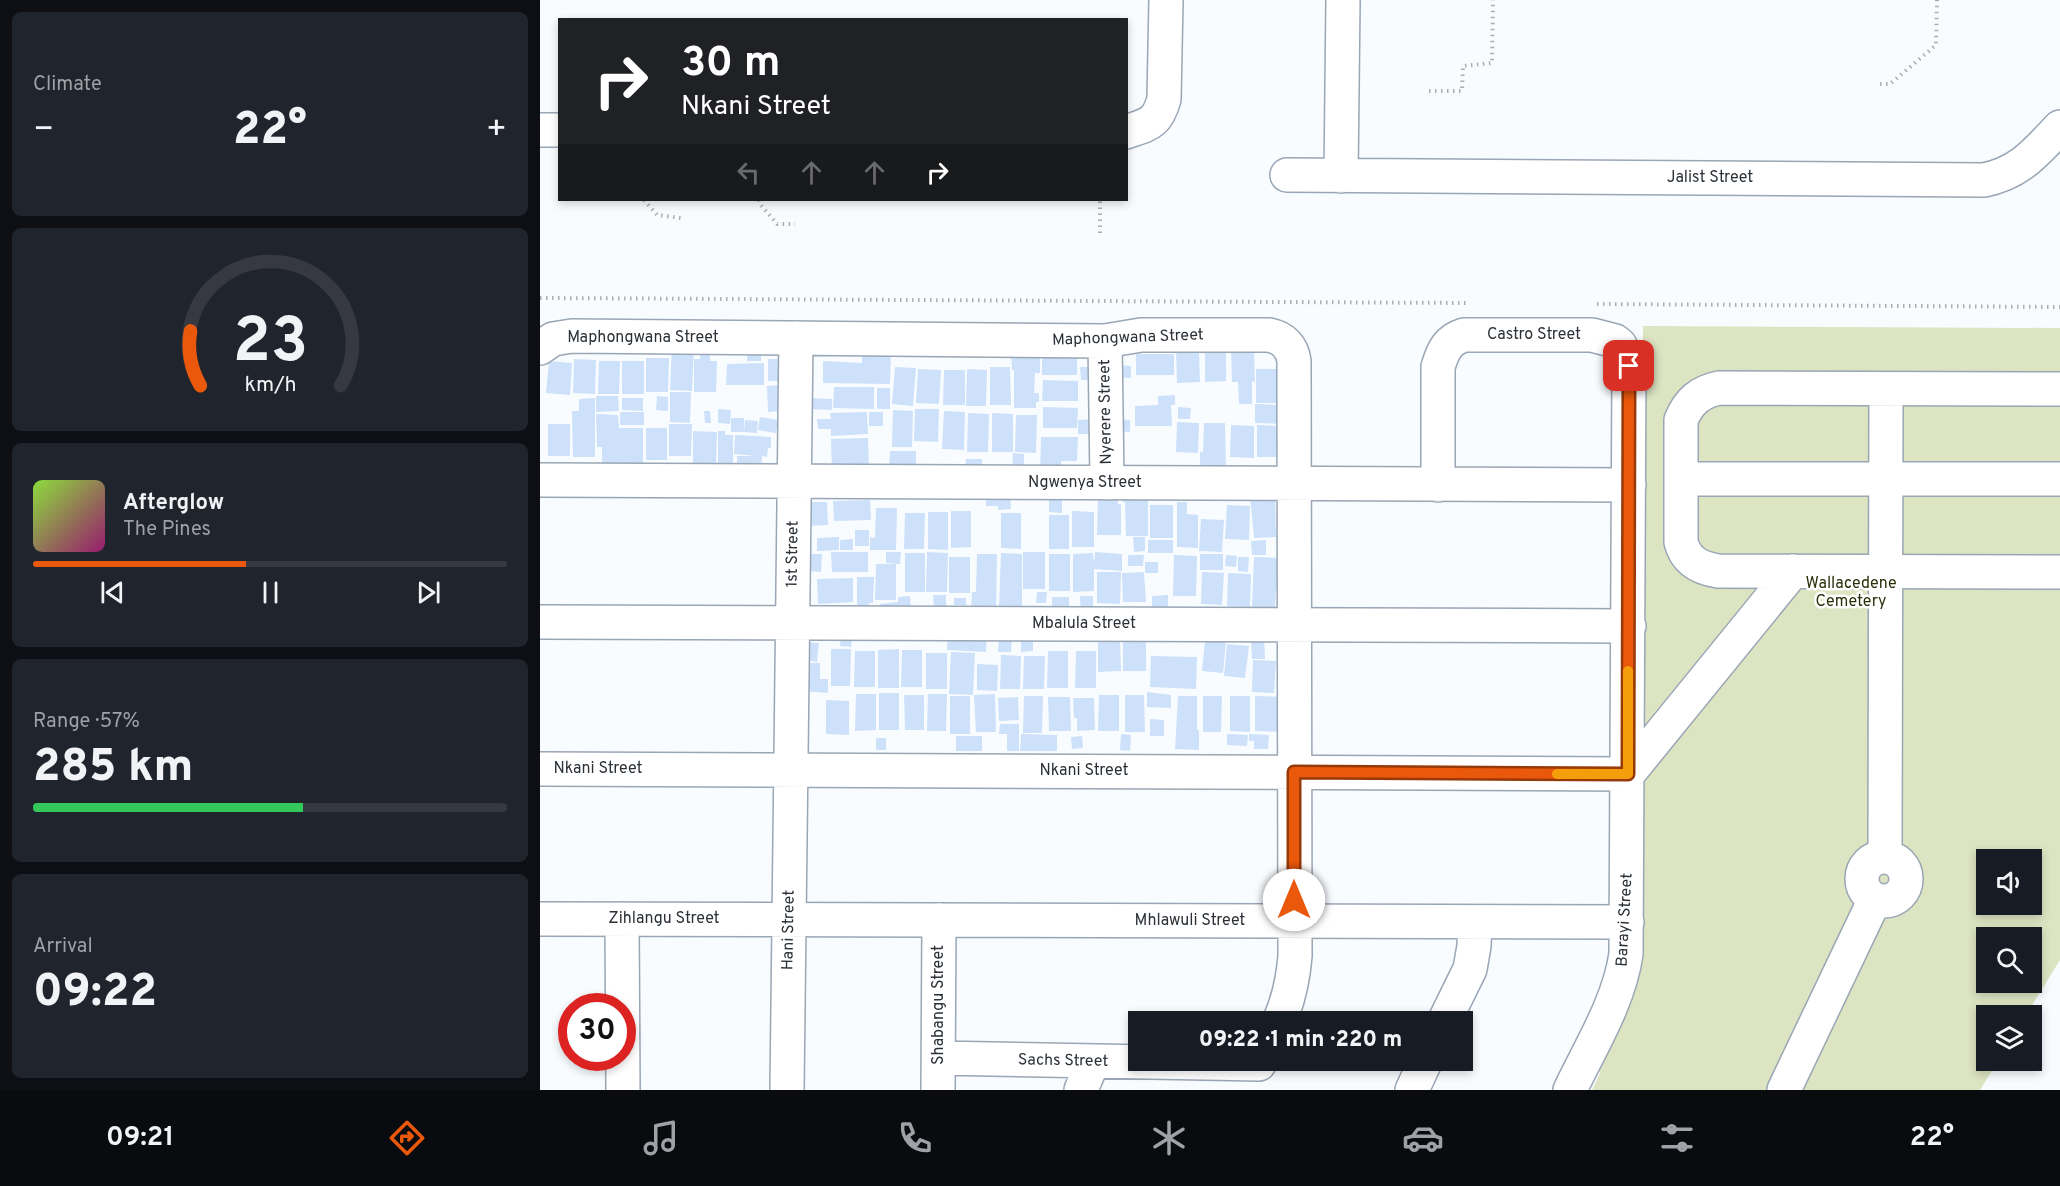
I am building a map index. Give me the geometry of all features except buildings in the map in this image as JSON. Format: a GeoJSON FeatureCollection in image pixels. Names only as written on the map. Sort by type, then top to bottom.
{"type":"FeatureCollection","features":[{"type":"Feature","properties":{"kind":"street"},"geometry":{"type":"LineString","coordinates":[[1128,131],[1149,124],[1160,115],[1164,99],[1166,0]]}},
{"type":"Feature","properties":{"kind":"street"},"geometry":{"type":"LineString","coordinates":[[1341,176],[1342,0]]}},
{"type":"Feature","properties":{"kind":"street"},"geometry":{"type":"LineString","coordinates":[[540,130],[558,130]]}},
{"type":"Feature","properties":{"kind":"street","name":"Jalist Street"},"geometry":{"type":"LineString","coordinates":[[1287,175],[1984,180],[2009,173],[2019,167],[2057,136]]}},
{"type":"Feature","properties":{"kind":"street","name":"Maphongwana Street"},"geometry":{"type":"LineString","coordinates":[[540,348],[553,339],[563,337],[1106,341],[1141,334],[1269,335],[1283,340],[1291,350],[1294,362],[1294,921],[1293,980],[1283,1011]]}},
{"type":"Feature","properties":{"kind":"street","name":"Castro Street"},"geometry":{"type":"LineString","coordinates":[[1438,485],[1438,367],[1442,352],[1448,343],[1464,335],[1592,335],[1615,341],[1620,345],[1629,366],[1628,774]]}},
{"type":"Feature","properties":{"kind":"street","name":"1st Street"},"geometry":{"type":"LineString","coordinates":[[790,770],[795,339]]}},
{"type":"Feature","properties":{"kind":"street","name":"Nyerere Street"},"geometry":{"type":"LineString","coordinates":[[1106,341],[1107,483]]}},
{"type":"Feature","properties":{"kind":"street"},"geometry":{"type":"LineString","coordinates":[[2060,389],[1719,388],[1703,393],[1689,404],[1681,420],[1681,542],[1684,552],[1698,566],[1718,571],[2060,572]]}},
{"type":"Feature","properties":{"kind":"street"},"geometry":{"type":"LineString","coordinates":[[1784,1090],[1875,899],[1864,889],[1862,874],[1870,861],[1885,857],[1886,389]]}},
{"type":"Feature","properties":{"kind":"street"},"geometry":{"type":"LineString","coordinates":[[1681,478],[2060,479]]}},
{"type":"Feature","properties":{"kind":"street","name":"Ngwenya Street"},"geometry":{"type":"LineString","coordinates":[[540,480],[1629,485]]}},
{"type":"Feature","properties":{"kind":"street"},"geometry":{"type":"LineString","coordinates":[[1628,774],[1793,571]]}},
{"type":"Feature","properties":{"kind":"street","name":"Mbalula Street"},"geometry":{"type":"LineString","coordinates":[[540,622],[1629,626]]}},
{"type":"Feature","properties":{"kind":"street","name":"Nkani Street"},"geometry":{"type":"LineString","coordinates":[[540,769],[1628,774]]}},
{"type":"Feature","properties":{"kind":"street","name":"Hani Street"},"geometry":{"type":"LineString","coordinates":[[787,1090],[790,770]]}},
{"type":"Feature","properties":{"kind":"street","name":"Barayi Street"},"geometry":{"type":"LineString","coordinates":[[1570,1090],[1617,991],[1624,970],[1627,922],[1628,774]]}},
{"type":"Feature","properties":{"kind":"street","name":"Zihlangu Street"},"geometry":{"type":"LineString","coordinates":[[540,919],[789,919]]}},
{"type":"Feature","properties":{"kind":"street"},"geometry":{"type":"LineString","coordinates":[[622,919],[622,1090]]}},
{"type":"Feature","properties":{"kind":"street","name":"Mhlawuli Street"},"geometry":{"type":"LineString","coordinates":[[789,919],[1627,922]]}},
{"type":"Feature","properties":{"kind":"street","name":"Shabangu Street"},"geometry":{"type":"LineString","coordinates":[[938,1090],[939,920]]}},
{"type":"Feature","properties":{"kind":"street"},"geometry":{"type":"LineString","coordinates":[[1449,1011],[1470,969],[1475,922]]}},
{"type":"Feature","properties":{"kind":"street","name":"Sachs Street"},"geometry":{"type":"LineString","coordinates":[[939,1058],[1087,1076],[1255,1071]]}},
{"type":"Feature","properties":{"kind":"street"},"geometry":{"type":"LineString","coordinates":[[1412,1090],[1420,1071]]}},
{"type":"Feature","properties":{"kind":"path"},"geometry":{"type":"LineString","coordinates":[[1429,91],[1462,91],[1463,66],[1492,63],[1493,0]]}},
{"type":"Feature","properties":{"kind":"path"},"geometry":{"type":"LineString","coordinates":[[1881,84],[1890,84],[1936,45],[1937,0]]}},
{"type":"Feature","properties":{"kind":"path"},"geometry":{"type":"LineString","coordinates":[[645,201],[657,215],[681,218]]}},
{"type":"Feature","properties":{"kind":"path"},"geometry":{"type":"LineString","coordinates":[[759,201],[777,224],[795,224]]}},
{"type":"Feature","properties":{"kind":"path"},"geometry":{"type":"LineString","coordinates":[[1100,201],[1100,233]]}},
{"type":"Feature","properties":{"kind":"path"},"geometry":{"type":"LineString","coordinates":[[540,298],[1472,303]]}},
{"type":"Feature","properties":{"kind":"path"},"geometry":{"type":"LineString","coordinates":[[1591,304],[2060,307]]}},
{"type":"Feature","properties":{"kind":"green space","name":"Wallacedene Cemetery"},"geometry":{"type":"Polygon","coordinates":[[[1643,326],[2060,328],[2060,960],[2042,989],[2042,927],[1976,927],[1976,993],[2040,993],[2032,1005],[1976,1005],[1976,1071],[1992,1071],[1980,1090],[1592,1090],[1600,1073],[1597,1064],[1640,974],[1643,326]]]}},
{"type":"Feature","properties":{"kind":"slow traffic"},"geometry":{"type":"LineString","coordinates":[[1557,774],[1628,774],[1628,671]]}},
{"type":"Feature","properties":{"kind":"route"},"geometry":{"type":"LineString","coordinates":[[1294,900],[1294,772],[1628,774],[1629,366]]}}]}
